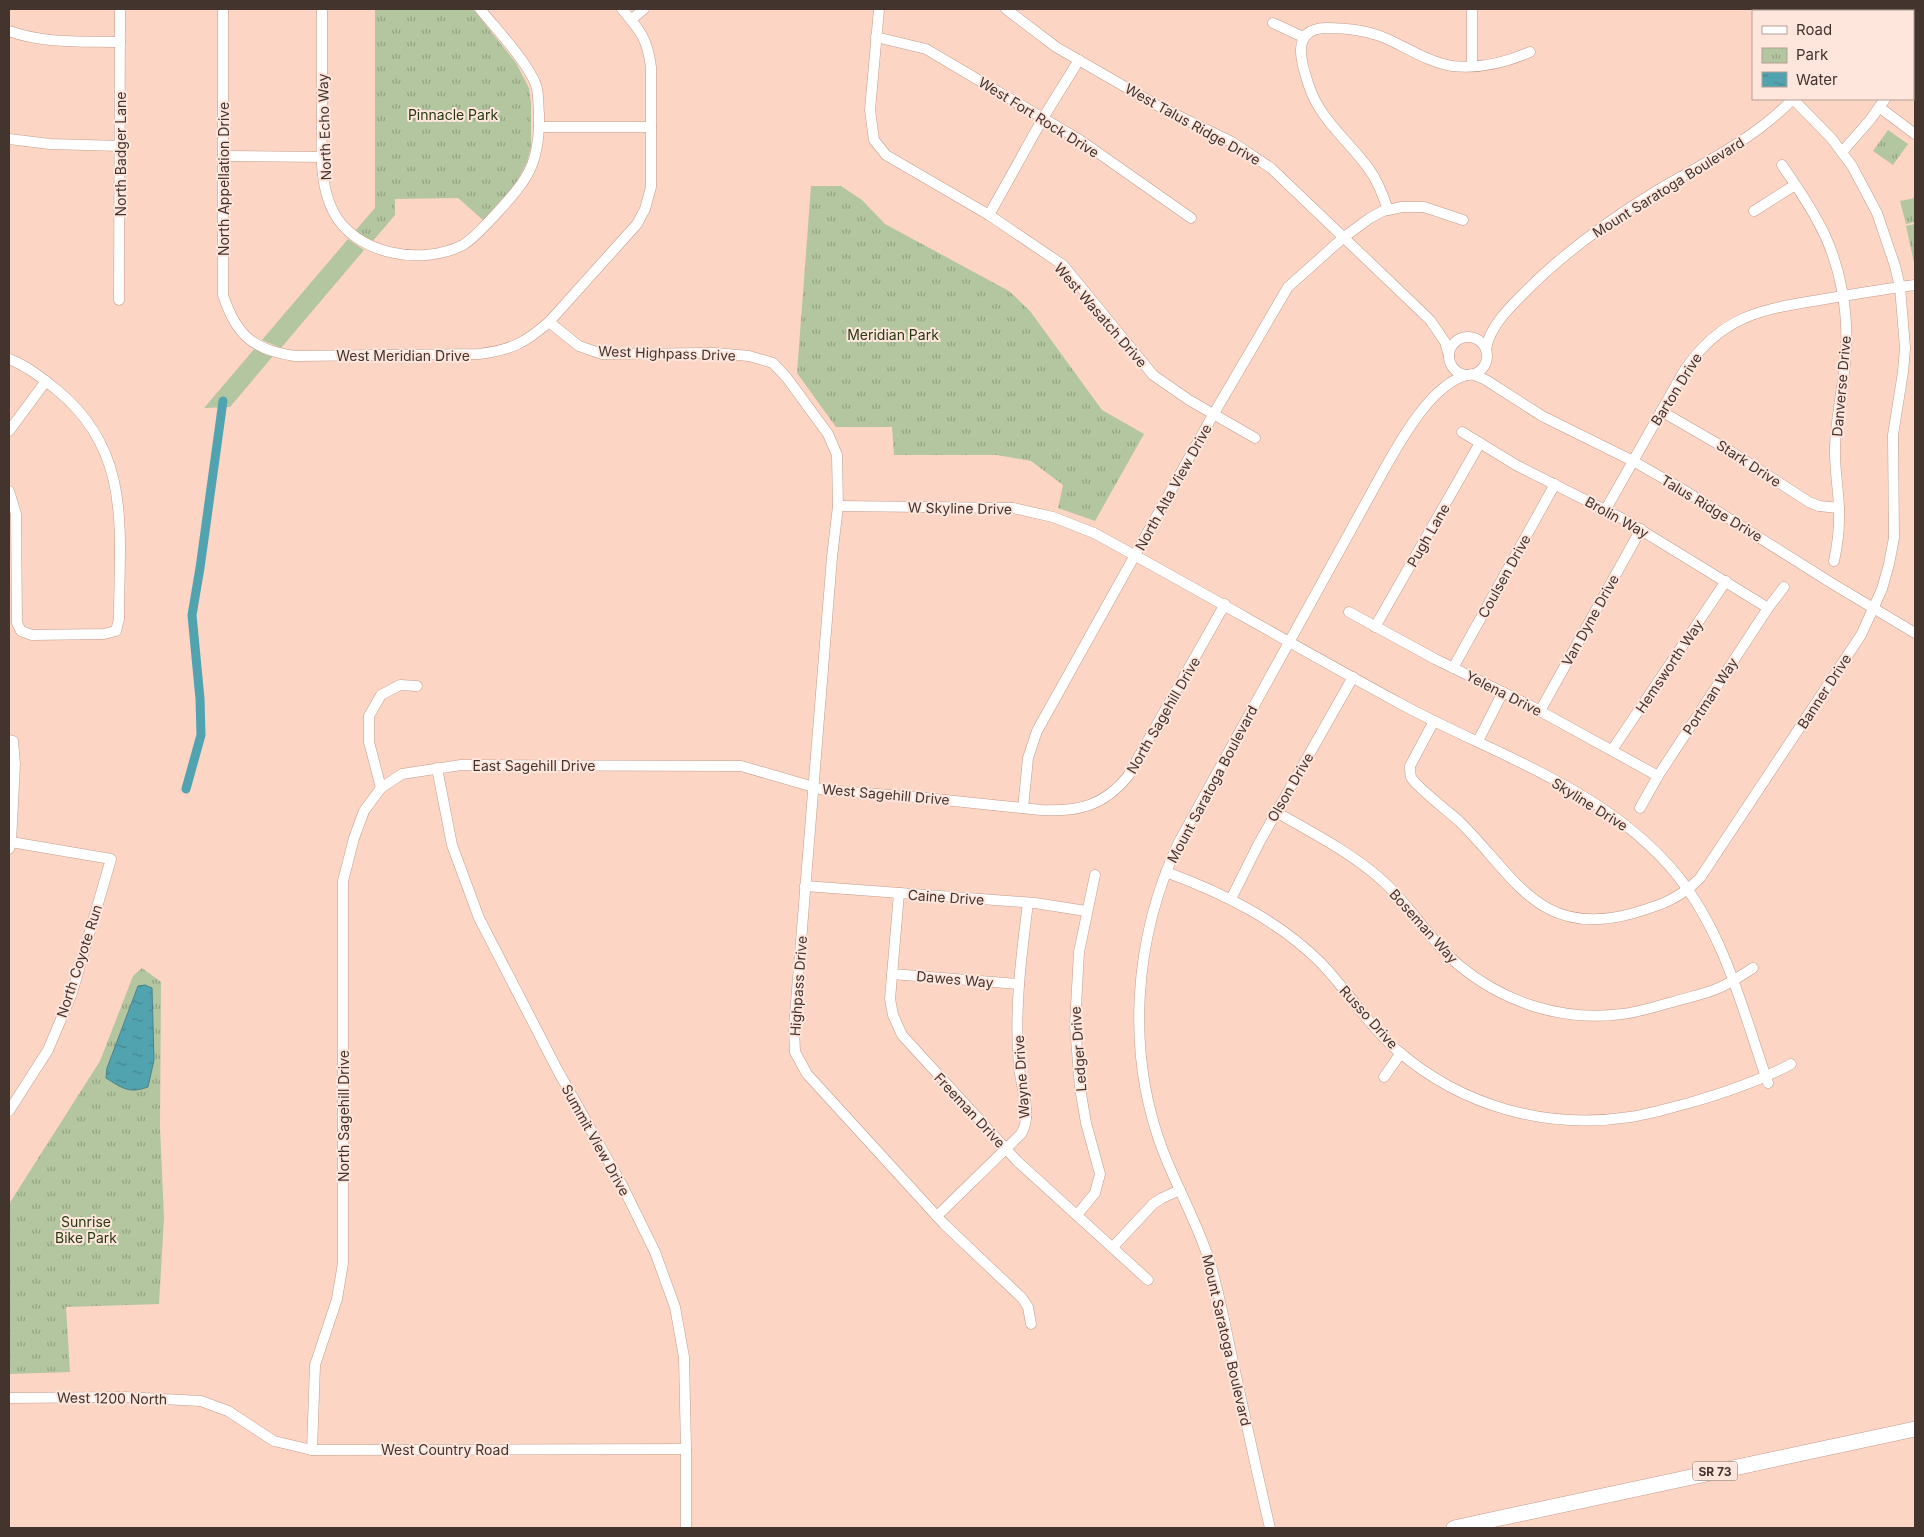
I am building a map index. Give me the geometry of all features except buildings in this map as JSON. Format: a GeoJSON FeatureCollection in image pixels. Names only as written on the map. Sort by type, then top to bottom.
{"type":"FeatureCollection","features":[{"type":"Feature","properties":{"kind":"highway","name":"SR 73"},"geometry":{"type":"LineString","coordinates":[[1454,1528],[1915,1429]]}},
{"type":"Feature","properties":{"kind":"street","name":"North Badger Lane"},"geometry":{"type":"LineString","coordinates":[[119,300],[120,9]]}},
{"type":"Feature","properties":{"kind":"street","name":"North Appellation Drive"},"geometry":{"type":"LineString","coordinates":[[223,9],[223,295],[228,311],[237,327],[250,340]]}},
{"type":"Feature","properties":{"kind":"street","name":"North Echo Way"},"geometry":{"type":"LineString","coordinates":[[322,9],[322,157],[326,189],[333,211],[342,225],[365,244],[379,250],[395,253],[437,253],[451,250],[464,244],[475,236],[526,178],[536,158],[539,127]]}},
{"type":"Feature","properties":{"kind":"street"},"geometry":{"type":"LineString","coordinates":[[480,9],[530,72],[536,86],[539,127],[652,127]]}},
{"type":"Feature","properties":{"kind":"street","name":"West Meridian Drive"},"geometry":{"type":"LineString","coordinates":[[250,340],[266,349],[295,356],[479,354],[502,351],[516,346],[549,322],[636,224],[645,209],[651,187],[652,127],[649,48],[642,32],[622,9]]}},
{"type":"Feature","properties":{"kind":"street"},"geometry":{"type":"LineString","coordinates":[[631,20],[644,9]]}},
{"type":"Feature","properties":{"kind":"street"},"geometry":{"type":"LineString","coordinates":[[876,37],[878,9]]}},
{"type":"Feature","properties":{"kind":"street","name":"West Talus Ridge Drive"},"geometry":{"type":"LineString","coordinates":[[1006,9],[1039,35],[1146,100],[1232,142],[1257,158],[1284,179],[1430,320],[1450,334],[1467,338]]}},
{"type":"Feature","properties":{"kind":"street"},"geometry":{"type":"LineString","coordinates":[[1472,12],[1472,66]]}},
{"type":"Feature","properties":{"kind":"street"},"geometry":{"type":"LineString","coordinates":[[1274,23],[1304,36]]}},
{"type":"Feature","properties":{"kind":"street"},"geometry":{"type":"LineString","coordinates":[[1388,210],[1374,175],[1326,118],[1312,96],[1307,80],[1301,44],[1308,31],[1317,28],[1355,30],[1376,35],[1431,60],[1452,66],[1498,64],[1530,52]]}},
{"type":"Feature","properties":{"kind":"street"},"geometry":{"type":"LineString","coordinates":[[9,31],[34,39],[120,42]]}},
{"type":"Feature","properties":{"kind":"street","name":"West Fort Rock Drive"},"geometry":{"type":"LineString","coordinates":[[876,37],[926,49],[1080,140],[1192,218]]}},
{"type":"Feature","properties":{"kind":"street","name":"West Wasatch Drive"},"geometry":{"type":"LineString","coordinates":[[876,37],[870,110],[874,140],[886,155],[989,215],[1063,265],[1153,375],[1189,400],[1255,438]]}},
{"type":"Feature","properties":{"kind":"street"},"geometry":{"type":"LineString","coordinates":[[989,215],[1043,118],[1079,60]]}},
{"type":"Feature","properties":{"kind":"street","name":"Mount Saratoga Boulevard"},"geometry":{"type":"LineString","coordinates":[[1467,338],[1481,333],[1502,317],[1533,284],[1584,239],[1650,196],[1745,140],[1771,120],[1792,100]]}},
{"type":"Feature","properties":{"kind":"street","name":"Banner Drive"},"geometry":{"type":"LineString","coordinates":[[1434,720],[1412,762],[1411,777],[1460,822],[1511,880],[1530,898],[1547,908],[1565,915],[1585,919],[1606,919],[1673,900],[1700,878],[1861,635],[1875,608],[1886,577],[1894,538],[1893,435],[1905,348],[1900,287],[1889,246],[1877,213],[1862,182],[1842,152],[1814,119],[1794,100]]}},
{"type":"Feature","properties":{"kind":"street"},"geometry":{"type":"LineString","coordinates":[[1842,152],[1882,103],[1915,134]]}},
{"type":"Feature","properties":{"kind":"street"},"geometry":{"type":"LineString","coordinates":[[9,139],[50,144],[120,146]]}},
{"type":"Feature","properties":{"kind":"street"},"geometry":{"type":"LineString","coordinates":[[223,156],[322,157]]}},
{"type":"Feature","properties":{"kind":"street","name":"Danverse Drive"},"geometry":{"type":"LineString","coordinates":[[1782,165],[1814,214],[1828,242],[1836,264],[1843,296],[1846,352],[1835,450],[1839,508],[1838,536],[1834,561]]}},
{"type":"Feature","properties":{"kind":"street"},"geometry":{"type":"LineString","coordinates":[[1754,211],[1795,185]]}},
{"type":"Feature","properties":{"kind":"street","name":"North Alta View Drive"},"geometry":{"type":"LineString","coordinates":[[1023,808],[1028,758],[1037,731],[1288,287],[1344,237],[1370,218],[1388,210],[1408,206],[1424,207],[1463,220]]}},
{"type":"Feature","properties":{"kind":"street","name":"Barton Drive"},"geometry":{"type":"LineString","coordinates":[[1606,509],[1690,361],[1706,343],[1726,328],[1761,311],[1915,284]]}},
{"type":"Feature","properties":{"kind":"street","name":"Mount Saratoga Boulevard"},"geometry":{"type":"LineString","coordinates":[[1486,355],[1490,336],[1502,317]]}},
{"type":"Feature","properties":{"kind":"street","name":"West Talus Ridge Drive"},"geometry":{"type":"LineString","coordinates":[[1430,320],[1445,342],[1450,359]]}},
{"type":"Feature","properties":{"kind":"street","name":"West Highpass Drive"},"geometry":{"type":"LineString","coordinates":[[549,322],[570,341],[593,352],[602,354],[715,353],[749,356],[773,363],[787,378],[828,434],[837,455],[838,506]]}},
{"type":"Feature","properties":{"kind":"street"},"geometry":{"type":"LineString","coordinates":[[1467,338],[1482,344],[1486,355],[1479,371],[1470,375],[1458,372],[1450,359],[1454,344],[1467,338]]}},
{"type":"Feature","properties":{"kind":"street","name":"Talus Ridge Drive"},"geometry":{"type":"LineString","coordinates":[[1486,355],[1492,377],[1504,392]]}},
{"type":"Feature","properties":{"kind":"street"},"geometry":{"type":"LineString","coordinates":[[9,359],[19,363],[69,399],[88,421],[108,458],[119,504],[119,619],[116,631],[104,634],[32,635],[21,631],[17,623],[16,514],[9,491]]}},
{"type":"Feature","properties":{"kind":"street","name":"Mount Saratoga Boulevard"},"geometry":{"type":"LineString","coordinates":[[1270,1528],[1215,1280],[1206,1250],[1163,1151],[1152,1119],[1144,1082],[1140,1044],[1140,1005],[1144,959],[1155,905],[1179,842],[1395,451],[1435,396],[1448,373],[1450,359]]}},
{"type":"Feature","properties":{"kind":"street","name":"Mount Saratoga Boulevard"},"geometry":{"type":"LineString","coordinates":[[1435,396],[1453,381],[1470,375]]}},
{"type":"Feature","properties":{"kind":"street","name":"Talus Ridge Drive"},"geometry":{"type":"LineString","coordinates":[[1470,375],[1482,378],[1542,416],[1633,461],[1706,503],[1833,584],[1915,633]]}},
{"type":"Feature","properties":{"kind":"street"},"geometry":{"type":"LineString","coordinates":[[9,431],[46,381]]}},
{"type":"Feature","properties":{"kind":"street","name":"Stark Drive"},"geometry":{"type":"LineString","coordinates":[[1661,411],[1730,451],[1809,502],[1819,506],[1839,508]]}},
{"type":"Feature","properties":{"kind":"street","name":"Brolin Way"},"geometry":{"type":"LineString","coordinates":[[1462,432],[1516,465],[1606,509],[1641,529],[1768,608]]}},
{"type":"Feature","properties":{"kind":"street","name":"Pugh Lane"},"geometry":{"type":"LineString","coordinates":[[1375,627],[1480,443]]}},
{"type":"Feature","properties":{"kind":"street","name":"Coulsen Drive"},"geometry":{"type":"LineString","coordinates":[[1453,668],[1555,484]]}},
{"type":"Feature","properties":{"kind":"street","name":"W Skyline Drive"},"geometry":{"type":"LineString","coordinates":[[838,506],[1013,508],[1052,517],[1094,533],[1136,555],[1290,642]]}},
{"type":"Feature","properties":{"kind":"street","name":"Highpass Drive"},"geometry":{"type":"LineString","coordinates":[[838,506],[832,557],[793,1036],[798,1060],[807,1074],[937,1216],[1022,1298],[1028,1307],[1031,1324]]}},
{"type":"Feature","properties":{"kind":"street","name":"Van Dyne Drive"},"geometry":{"type":"LineString","coordinates":[[1540,711],[1641,529]]}},
{"type":"Feature","properties":{"kind":"street","name":"Hemsworth Way"},"geometry":{"type":"LineString","coordinates":[[1612,750],[1726,582]]}},
{"type":"Feature","properties":{"kind":"street","name":"Portman Way"},"geometry":{"type":"LineString","coordinates":[[1640,808],[1658,776],[1768,608],[1784,587]]}},
{"type":"Feature","properties":{"kind":"street","name":"North Sagehill Drive"},"geometry":{"type":"LineString","coordinates":[[1023,808],[1061,811],[1079,809],[1100,801],[1120,786],[1128,776],[1160,721],[1225,604]]}},
{"type":"Feature","properties":{"kind":"street","name":"Yelena Drive"},"geometry":{"type":"LineString","coordinates":[[1349,612],[1453,668],[1540,711],[1658,776]]}},
{"type":"Feature","properties":{"kind":"street","name":"Skyline Drive"},"geometry":{"type":"LineString","coordinates":[[1290,642],[1434,720],[1578,794],[1617,819],[1656,852],[1688,889],[1711,927],[1733,981],[1767,1080]]}},
{"type":"Feature","properties":{"kind":"street","name":"Olson Drive"},"geometry":{"type":"LineString","coordinates":[[1231,900],[1250,859],[1353,677]]}},
{"type":"Feature","properties":{"kind":"street"},"geometry":{"type":"LineString","coordinates":[[381,788],[369,742],[369,716],[381,695],[400,685],[417,686]]}},
{"type":"Feature","properties":{"kind":"street"},"geometry":{"type":"LineString","coordinates":[[1478,741],[1503,692]]}},
{"type":"Feature","properties":{"kind":"street"},"geometry":{"type":"LineString","coordinates":[[10,846],[15,764],[11,741]]}},
{"type":"Feature","properties":{"kind":"street","name":"East Sagehill Drive"},"geometry":{"type":"LineString","coordinates":[[381,788],[402,774],[461,765],[692,765]]}},
{"type":"Feature","properties":{"kind":"street","name":"West Sagehill Drive"},"geometry":{"type":"LineString","coordinates":[[692,765],[741,766],[768,772],[813,788],[832,791],[1023,808]]}},
{"type":"Feature","properties":{"kind":"street","name":"Summit View Drive"},"geometry":{"type":"LineString","coordinates":[[437,768],[452,845],[479,918],[558,1071],[623,1187],[660,1266],[675,1307],[684,1357],[686,1528]]}},
{"type":"Feature","properties":{"kind":"street","name":"North Sagehill Drive"},"geometry":{"type":"LineString","coordinates":[[312,1450],[315,1365],[337,1300],[343,1263],[344,881],[354,838],[364,811],[381,788]]}},
{"type":"Feature","properties":{"kind":"street","name":"Boseman Way"},"geometry":{"type":"LineString","coordinates":[[1276,812],[1340,849],[1376,876],[1406,904],[1446,953],[1472,976],[1500,993],[1531,1006],[1566,1014],[1595,1016],[1622,1014],[1645,1010],[1711,991],[1733,981],[1753,968]]}},
{"type":"Feature","properties":{"kind":"street","name":"North Coyote Run"},"geometry":{"type":"LineString","coordinates":[[9,1111],[48,1050],[72,994],[111,859],[10,846]]}},
{"type":"Feature","properties":{"kind":"street","name":"Russo Drive"},"geometry":{"type":"LineString","coordinates":[[1166,872],[1231,900],[1278,928],[1307,951],[1334,978],[1372,1026],[1401,1053],[1436,1079],[1482,1102],[1524,1114],[1568,1120],[1607,1119],[1644,1114],[1715,1096],[1767,1080],[1791,1064]]}},
{"type":"Feature","properties":{"kind":"street","name":"Ledger Drive"},"geometry":{"type":"LineString","coordinates":[[1077,1215],[1095,1193],[1100,1174],[1083,1106],[1075,1041],[1077,970],[1086,911],[1095,875]]}},
{"type":"Feature","properties":{"kind":"street","name":"Caine Drive"},"geometry":{"type":"LineString","coordinates":[[805,886],[1028,903],[1086,911]]}},
{"type":"Feature","properties":{"kind":"street","name":"Freeman Drive"},"geometry":{"type":"LineString","coordinates":[[899,893],[891,1007],[902,1035],[1006,1149],[1148,1280]]}},
{"type":"Feature","properties":{"kind":"street","name":"Wayne Drive"},"geometry":{"type":"LineString","coordinates":[[937,1216],[1021,1134],[1026,1119],[1018,1052],[1019,984],[1028,903]]}},
{"type":"Feature","properties":{"kind":"street","name":"Dawes Way"},"geometry":{"type":"LineString","coordinates":[[892,974],[1019,984]]}},
{"type":"Feature","properties":{"kind":"street"},"geometry":{"type":"LineString","coordinates":[[1384,1078],[1401,1053]]}},
{"type":"Feature","properties":{"kind":"street"},"geometry":{"type":"LineString","coordinates":[[1113,1247],[1153,1204],[1180,1190]]}},
{"type":"Feature","properties":{"kind":"street","name":"West 1200 North"},"geometry":{"type":"LineString","coordinates":[[9,1398],[155,1397],[201,1401],[214,1405]]}},
{"type":"Feature","properties":{"kind":"street","name":"West Country Road"},"geometry":{"type":"LineString","coordinates":[[214,1405],[228,1411],[274,1441],[312,1450],[686,1449]]}},
{"type":"Feature","properties":{"kind":"green space","name":"Pinnacle Park"},"geometry":{"type":"Polygon","coordinates":[[[375,9],[473,9],[516,63],[529,88],[531,147],[527,162],[515,185],[483,220],[458,198],[395,199],[395,215],[372,242],[355,231],[375,208],[375,9]]]}},
{"type":"Feature","properties":{"kind":"green space"},"geometry":{"type":"Polygon","coordinates":[[[1888,130],[1908,144],[1893,165],[1873,151],[1888,130]]]}},
{"type":"Feature","properties":{"kind":"green space","name":"Meridian Park"},"geometry":{"type":"Polygon","coordinates":[[[811,186],[841,186],[862,200],[885,224],[1009,291],[1030,311],[1102,410],[1144,434],[1095,521],[1058,508],[1063,485],[1031,461],[997,455],[894,455],[892,427],[836,427],[797,373],[811,186]]]}},
{"type":"Feature","properties":{"kind":"green space"},"geometry":{"type":"Polygon","coordinates":[[[1915,198],[1915,222],[1906,224],[1900,201],[1915,198]]]}},
{"type":"Feature","properties":{"kind":"green space"},"geometry":{"type":"Polygon","coordinates":[[[1915,224],[1915,267],[1906,226],[1915,224]]]}},
{"type":"Feature","properties":{"kind":"green space"},"geometry":{"type":"Polygon","coordinates":[[[348,239],[364,250],[281,348],[262,340],[348,239]]]}},
{"type":"Feature","properties":{"kind":"green space"},"geometry":{"type":"Polygon","coordinates":[[[256,347],[266,355],[273,356],[230,407],[204,408],[256,347]]]}},
{"type":"Feature","properties":{"kind":"green space","name":"Sunrise Bike Park"},"geometry":{"type":"Polygon","coordinates":[[[142,968],[161,982],[160,1127],[164,1218],[159,1304],[66,1307],[70,1372],[9,1374],[9,1204],[100,1061],[133,976],[142,968]]]}},
{"type":"Feature","properties":{"kind":"water"},"geometry":{"type":"Polygon","coordinates":[[[145,985],[152,988],[154,1060],[148,1087],[131,1090],[121,1087],[106,1078],[107,1068],[138,986],[145,985]]]}},
{"type":"Feature","properties":{"kind":"waterway"},"geometry":{"type":"LineString","coordinates":[[186,789],[201,735],[200,699],[192,615],[223,401]]}}]}
